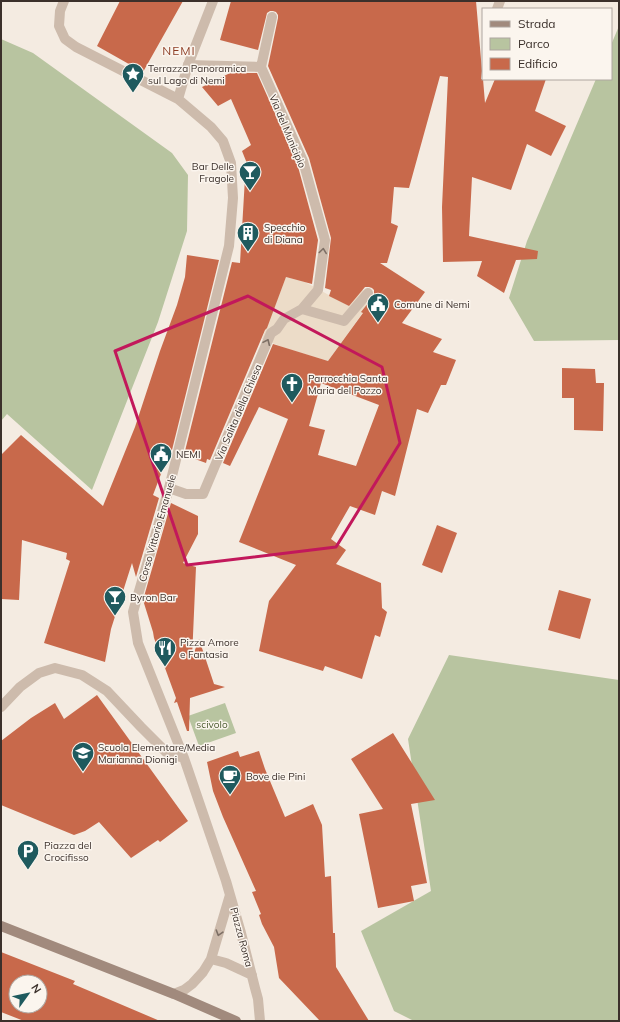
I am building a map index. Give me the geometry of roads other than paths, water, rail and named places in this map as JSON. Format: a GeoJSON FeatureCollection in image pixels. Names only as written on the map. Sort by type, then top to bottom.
{"type":"FeatureCollection","features":[{"type":"Feature","properties":{"kind":"main road"},"geometry":{"type":"LineString","coordinates":[[1,926],[174,994],[236,1021]]}},
{"type":"Feature","properties":{"kind":"street","name":"Corso Vittorio Emanuele"},"geometry":{"type":"LineString","coordinates":[[64,1],[60,11],[59,26],[65,39],[76,47],[178,99],[211,127],[223,141],[231,163],[233,198],[229,246],[169,488],[133,612],[138,643],[184,758],[230,895]]}},
{"type":"Feature","properties":{"kind":"street"},"geometry":{"type":"LineString","coordinates":[[178,99],[188,65],[213,1]]}},
{"type":"Feature","properties":{"kind":"street"},"geometry":{"type":"LineString","coordinates":[[188,65],[261,67],[272,17]]}},
{"type":"Feature","properties":{"kind":"street","name":"Via del Municipio"},"geometry":{"type":"LineString","coordinates":[[261,67],[303,160],[325,240],[318,290],[302,308]]}},
{"type":"Feature","properties":{"kind":"street"},"geometry":{"type":"LineString","coordinates":[[302,308],[344,321],[368,293]]}},
{"type":"Feature","properties":{"kind":"street","name":"Via Salita della Chiesa"},"geometry":{"type":"LineString","coordinates":[[169,488],[186,494],[203,494],[271,333],[277,329],[284,319],[302,308]]}},
{"type":"Feature","properties":{"kind":"street"},"geometry":{"type":"LineString","coordinates":[[1,707],[20,687],[39,673],[55,668],[82,675],[107,691],[167,753],[184,758]]}},
{"type":"Feature","properties":{"kind":"street","name":"Piazza Roma"},"geometry":{"type":"LineString","coordinates":[[174,994],[184,990],[192,984],[203,972],[211,959],[230,895]]}},
{"type":"Feature","properties":{"kind":"street","name":"Piazza Roma"},"geometry":{"type":"LineString","coordinates":[[230,895],[258,999],[260,1021]]}},
{"type":"Feature","properties":{"kind":"street","name":"Piazza Roma"},"geometry":{"type":"LineString","coordinates":[[211,959],[226,963],[252,975]]}},
{"type":"Feature","properties":{"kind":"place","name":"Terrazza Panoramica sul Lago di Nemi"},"geometry":{"type":"Point","coordinates":[133,94]}},
{"type":"Feature","properties":{"kind":"place","name":"Bar Delle Fragole"},"geometry":{"type":"Point","coordinates":[250,192]}},
{"type":"Feature","properties":{"kind":"place","name":"Specchio di Diana"},"geometry":{"type":"Point","coordinates":[248,252]}},
{"type":"Feature","properties":{"kind":"place","name":"Comune di Nemi"},"geometry":{"type":"Point","coordinates":[378,324]}},
{"type":"Feature","properties":{"kind":"place","name":"Parrocchia Santa Maria del Pozzo"},"geometry":{"type":"Point","coordinates":[292,404]}},
{"type":"Feature","properties":{"kind":"place","name":"NEMI"},"geometry":{"type":"Point","coordinates":[161,474]}},
{"type":"Feature","properties":{"kind":"place","name":"Byron Bar"},"geometry":{"type":"Point","coordinates":[115,616]}},
{"type":"Feature","properties":{"kind":"place","name":"Pizza Amore e Fantasia"},"geometry":{"type":"Point","coordinates":[165,668]}},
{"type":"Feature","properties":{"kind":"place","name":"Scuola Elementare/Media Marianna Dionigi"},"geometry":{"type":"Point","coordinates":[83,772]}},
{"type":"Feature","properties":{"kind":"place","name":"Bove die Pini"},"geometry":{"type":"Point","coordinates":[230,796]}},
{"type":"Feature","properties":{"kind":"place","name":"Piazza del Crocifisso"},"geometry":{"type":"Point","coordinates":[28,870]}},
{"type":"Feature","properties":{"kind":"district","name":"NEMI"},"geometry":{"type":"Point","coordinates":[179,51]}},
{"type":"Feature","properties":{"kind":"park label","name":"scivolo"},"geometry":{"type":"Point","coordinates":[212,724]}}]}
